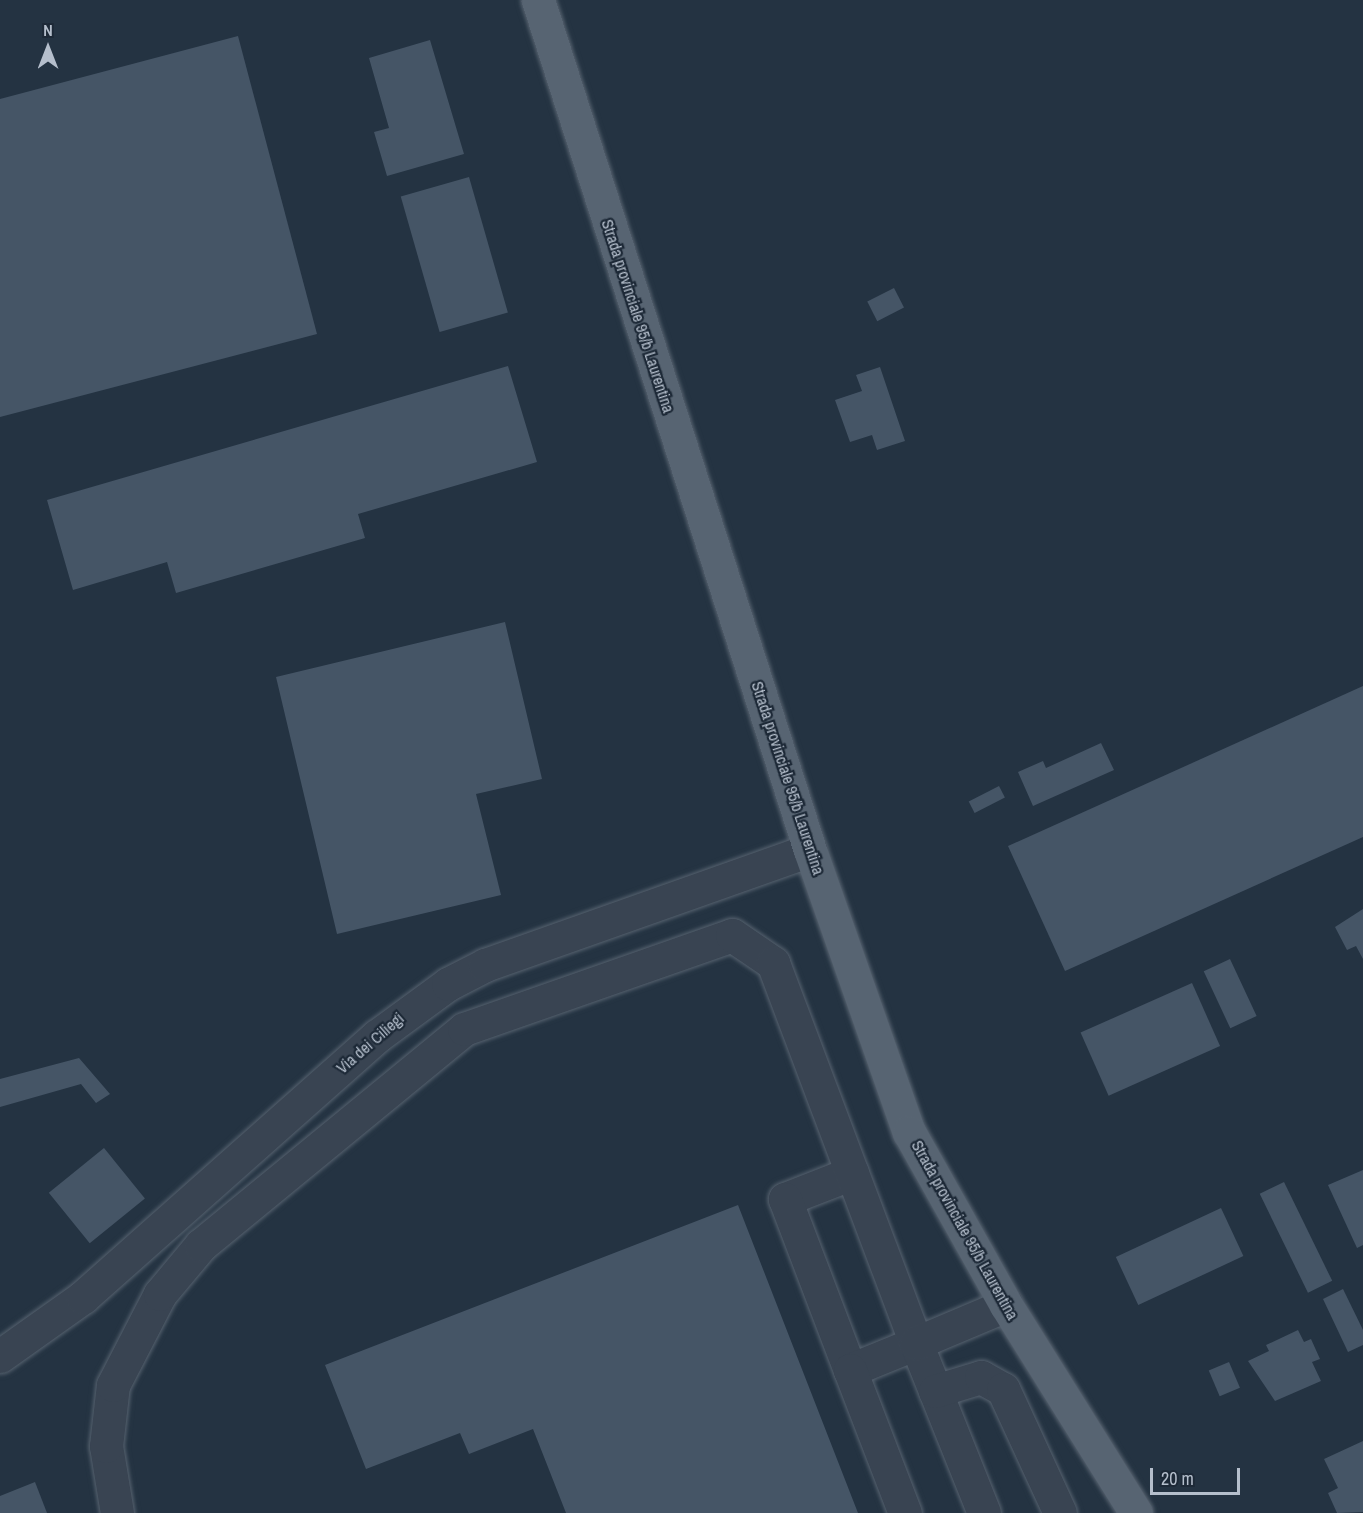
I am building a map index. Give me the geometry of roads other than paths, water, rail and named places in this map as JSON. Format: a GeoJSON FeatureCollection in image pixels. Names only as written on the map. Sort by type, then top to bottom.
{"type":"FeatureCollection","features":[{"type":"Feature","properties":{"kind":"main road","name":"Strada provinciale 95/b Laurentina"},"geometry":{"type":"LineString","coordinates":[[538,0],[810,850],[909,1131],[1006,1305],[1136,1513]]}},
{"type":"Feature","properties":{"kind":"street","name":"Via dei Ciliegi"},"geometry":{"type":"LineString","coordinates":[[0,1356],[83,1297],[376,1036],[448,984],[493,962],[810,850]]}},
{"type":"Feature","properties":{"kind":"street"},"geometry":{"type":"LineString","coordinates":[[117,1513],[106,1446],[108,1403],[120,1366],[166,1285],[201,1245],[464,1029],[732,935],[773,963],[916,1343],[984,1513]]}},
{"type":"Feature","properties":{"kind":"street"},"geometry":{"type":"LineString","coordinates":[[852,1173],[785,1199],[905,1513]]}},
{"type":"Feature","properties":{"kind":"street"},"geometry":{"type":"LineString","coordinates":[[850,1370],[1006,1305]]}},
{"type":"Feature","properties":{"kind":"street"},"geometry":{"type":"LineString","coordinates":[[935,1391],[981,1377],[1003,1389],[1060,1513]]}}]}
